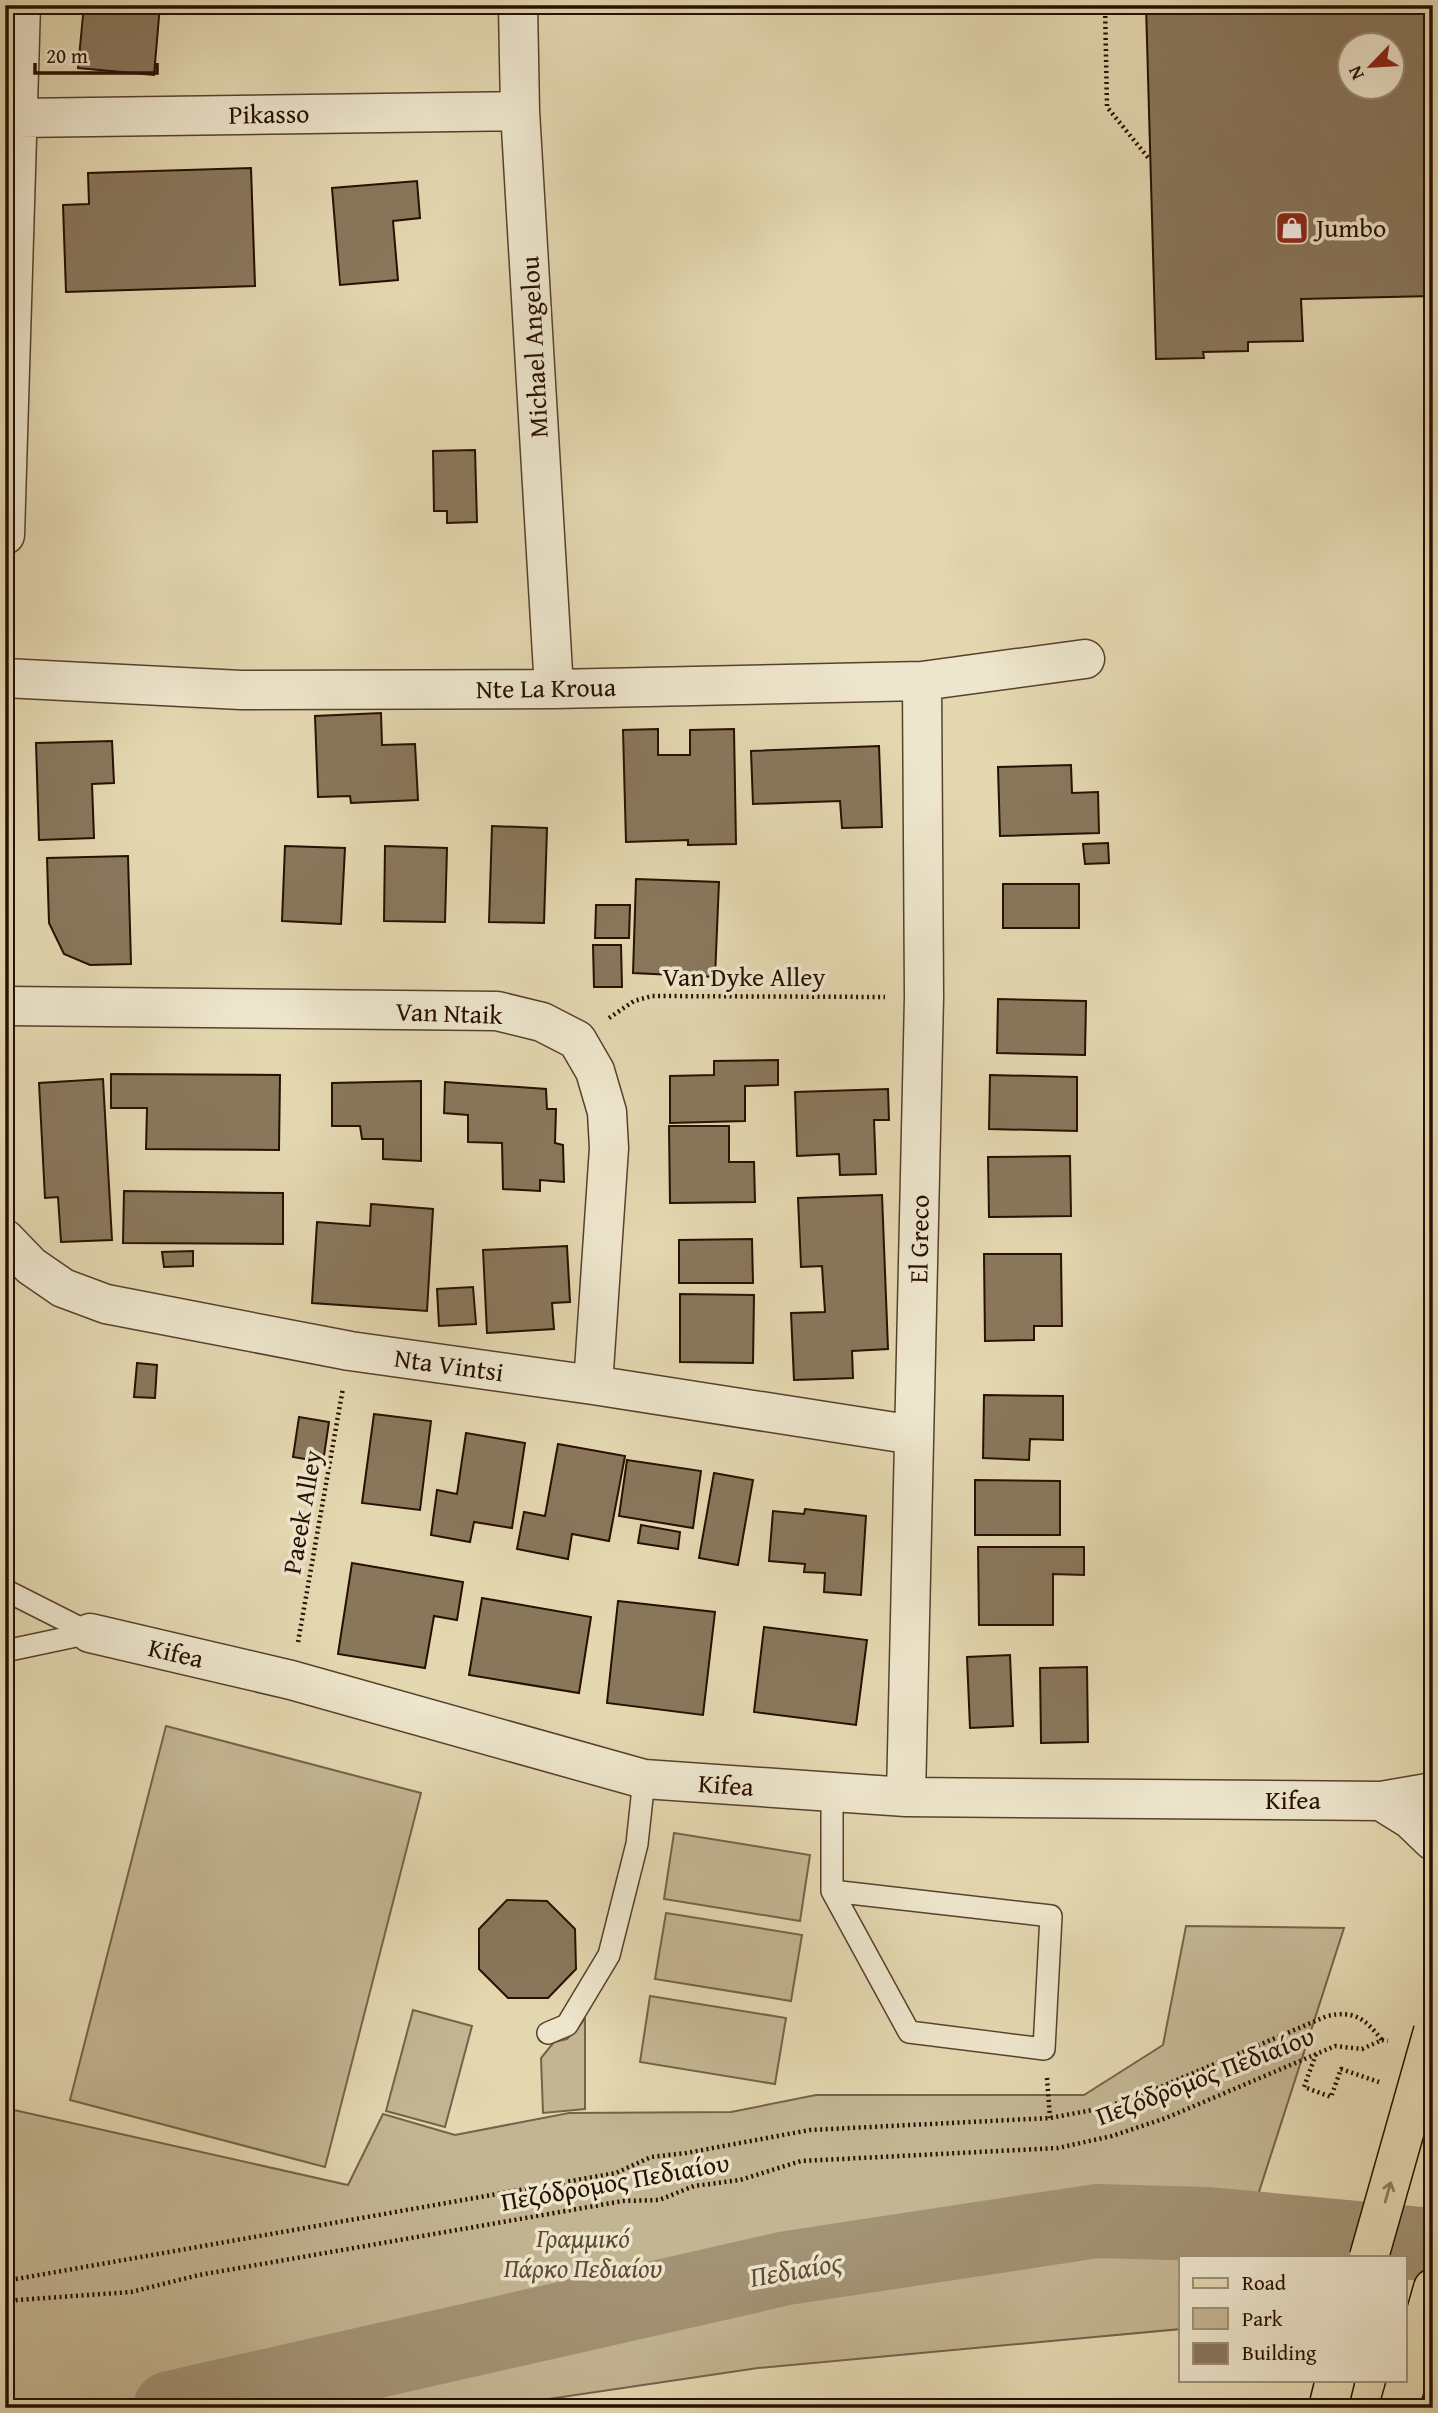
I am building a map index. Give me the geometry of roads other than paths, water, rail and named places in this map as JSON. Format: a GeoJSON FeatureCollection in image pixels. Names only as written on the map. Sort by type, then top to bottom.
{"type":"FeatureCollection","features":[{"type":"Feature","properties":{"kind":"main road"},"geometry":{"type":"LineString","coordinates":[[1369,2256],[1433,2031]]}},
{"type":"Feature","properties":{"kind":"main road"},"geometry":{"type":"LineString","coordinates":[[1402,2398],[1433,2288]]}},
{"type":"Feature","properties":{"kind":"main road"},"geometry":{"type":"LineString","coordinates":[[1328,2408],[1334,2382]]}},
{"type":"Feature","properties":{"kind":"street"},"geometry":{"type":"LineString","coordinates":[[5,535],[21,5]]}},
{"type":"Feature","properties":{"kind":"street","name":"Michael Angelou"},"geometry":{"type":"LineString","coordinates":[[518,5],[520,111],[554,689]]}},
{"type":"Feature","properties":{"kind":"street","name":"Pikasso"},"geometry":{"type":"LineString","coordinates":[[18,118],[520,111]]}},
{"type":"Feature","properties":{"kind":"street","name":"Nte La Kroua"},"geometry":{"type":"LineString","coordinates":[[5,678],[241,690],[554,689],[922,681],[1084,659]]}},
{"type":"Feature","properties":{"kind":"street","name":"El Greco"},"geometry":{"type":"LineString","coordinates":[[906,1797],[924,997],[922,681]]}},
{"type":"Feature","properties":{"kind":"street","name":"Van Ntaik"},"geometry":{"type":"LineString","coordinates":[[5,1006],[497,1011],[542,1022],[577,1040],[596,1071],[607,1112],[609,1148],[593,1385]]}},
{"type":"Feature","properties":{"kind":"street","name":"Nta Vintsi"},"geometry":{"type":"LineString","coordinates":[[5,1239],[32,1266],[62,1288],[106,1304],[350,1351],[593,1385],[914,1435]]}},
{"type":"Feature","properties":{"kind":"street","name":"Kifea"},"geometry":{"type":"LineString","coordinates":[[90,1633],[291,1680],[644,1779],[906,1797],[1381,1801],[1433,1792]]}},
{"type":"Feature","properties":{"kind":"street"},"geometry":{"type":"LineString","coordinates":[[1381,1801],[1410,1819],[1433,1841]]}},
{"type":"Feature","properties":{"kind":"lane"},"geometry":{"type":"LineString","coordinates":[[5,1590],[90,1633]]}},
{"type":"Feature","properties":{"kind":"lane"},"geometry":{"type":"LineString","coordinates":[[5,1651],[90,1633]]}},
{"type":"Feature","properties":{"kind":"lane"},"geometry":{"type":"LineString","coordinates":[[548,2034],[567,2025],[609,1955],[637,1844],[644,1779]]}},
{"type":"Feature","properties":{"kind":"lane"},"geometry":{"type":"LineString","coordinates":[[832,1792],[832,1891],[909,2032],[1044,2049],[1051,1916],[832,1891]]}},
{"type":"Feature","properties":{"kind":"waterway","name":"Πεδιαίος"},"geometry":{"type":"LineString","coordinates":[[170,2408],[787,2268],[1097,2221],[1208,2224],[1433,2245]]}},
{"type":"Feature","properties":{"kind":"place","name":"Jumbo"},"geometry":{"type":"Point","coordinates":[1292,228]}},
{"type":"Feature","properties":{"kind":"park label","name":"Γραμμικό Πάρκο Πεδιαίου"},"geometry":{"type":"Point","coordinates":[583,2253]}}]}
